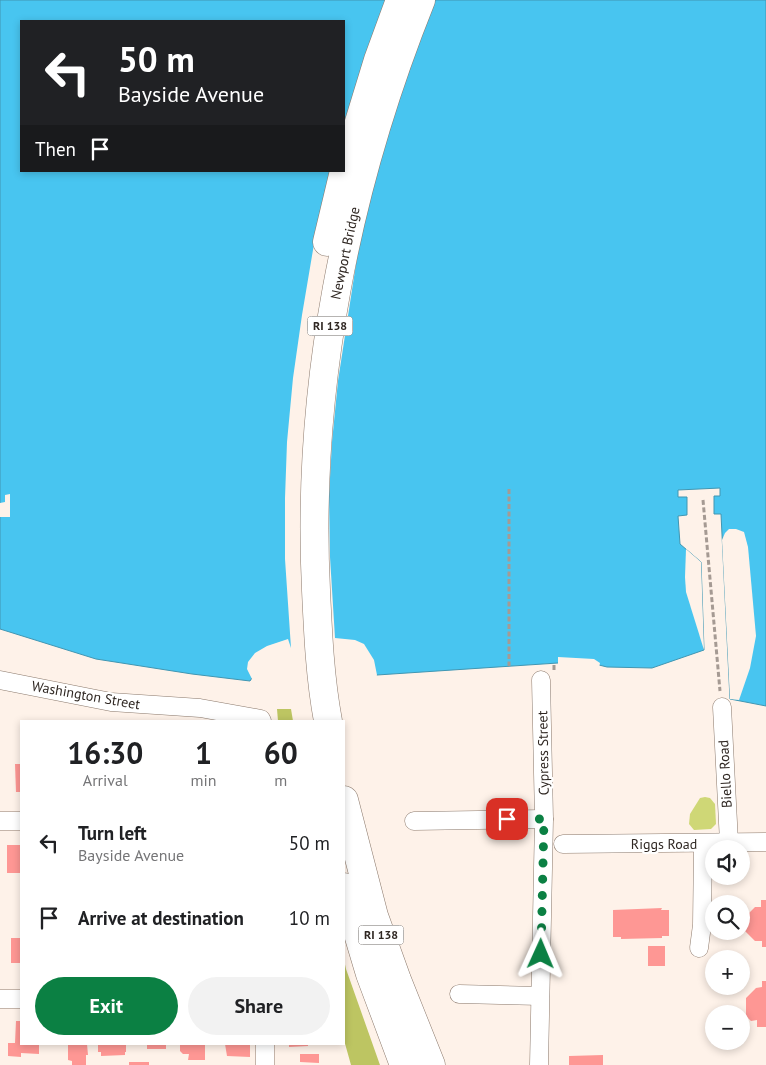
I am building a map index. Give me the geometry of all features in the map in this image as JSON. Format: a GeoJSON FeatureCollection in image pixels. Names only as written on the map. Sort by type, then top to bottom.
{"type":"FeatureCollection","features":[{"type":"Feature","properties":{"kind":"highway","name":"Newport Bridge"},"geometry":{"type":"LineString","coordinates":[[345,168],[375,69],[400,0]]}},
{"type":"Feature","properties":{"kind":"highway","name":"Newport Bridge"},"geometry":{"type":"LineString","coordinates":[[312,666],[314,493],[321,389],[331,317],[344,247],[364,172],[396,67],[421,0]]}},
{"type":"Feature","properties":{"kind":"highway","name":"Newport Bridge"},"geometry":{"type":"LineString","coordinates":[[312,666],[298,559],[297,498],[299,442],[305,379],[314,317],[326,247],[344,172]]}},
{"type":"Feature","properties":{"kind":"highway","name":"RI 138"},"geometry":{"type":"LineString","coordinates":[[311,720],[312,666]]}},
{"type":"Feature","properties":{"kind":"highway","name":"RI 138"},"geometry":{"type":"LineString","coordinates":[[312,666],[328,720]]}},
{"type":"Feature","properties":{"kind":"highway","name":"RI 138"},"geometry":{"type":"LineString","coordinates":[[345,804],[374,916],[431,1065]]}},
{"type":"Feature","properties":{"kind":"highway","name":"RI 138"},"geometry":{"type":"LineString","coordinates":[[345,890],[370,974],[404,1065]]}},
{"type":"Feature","properties":{"kind":"street","name":"Washington Street"},"geometry":{"type":"LineString","coordinates":[[0,680],[111,702],[200,708],[262,720]]}},
{"type":"Feature","properties":{"kind":"street","name":"Cypress Street"},"geometry":{"type":"LineString","coordinates":[[539,1065],[544,819],[541,680]]}},
{"type":"Feature","properties":{"kind":"street","name":"Biello Road"},"geometry":{"type":"LineString","coordinates":[[722,706],[729,840]]}},
{"type":"Feature","properties":{"kind":"street"},"geometry":{"type":"LineString","coordinates":[[414,821],[544,819]]}},
{"type":"Feature","properties":{"kind":"street"},"geometry":{"type":"LineString","coordinates":[[0,820],[20,821]]}},
{"type":"Feature","properties":{"kind":"street","name":"Riggs Road"},"geometry":{"type":"LineString","coordinates":[[750,842],[766,842]]}},
{"type":"Feature","properties":{"kind":"street","name":"Riggs Road"},"geometry":{"type":"LineString","coordinates":[[563,844],[703,844]]}},
{"type":"Feature","properties":{"kind":"street"},"geometry":{"type":"LineString","coordinates":[[699,948],[702,925],[703,844]]}},
{"type":"Feature","properties":{"kind":"street"},"geometry":{"type":"LineString","coordinates":[[459,994],[540,996]]}},
{"type":"Feature","properties":{"kind":"street"},"geometry":{"type":"LineString","coordinates":[[0,999],[20,999]]}},
{"type":"Feature","properties":{"kind":"street"},"geometry":{"type":"LineString","coordinates":[[265,1045],[265,1065]]}},
{"type":"Feature","properties":{"kind":"path"},"geometry":{"type":"LineString","coordinates":[[509,489],[509,666]]}},
{"type":"Feature","properties":{"kind":"path"},"geometry":{"type":"LineString","coordinates":[[703,500],[722,706]]}},
{"type":"Feature","properties":{"kind":"green space"},"geometry":{"type":"Polygon","coordinates":[[[277,709],[291,709],[293,720],[278,720],[277,709]]]}},
{"type":"Feature","properties":{"kind":"green space"},"geometry":{"type":"Polygon","coordinates":[[[700,798],[710,798],[715,804],[716,824],[711,829],[694,830],[689,824],[690,814],[700,798]]]}},
{"type":"Feature","properties":{"kind":"green space"},"geometry":{"type":"Polygon","coordinates":[[[345,964],[380,1065],[351,1065],[345,1044],[345,964]]]}},
{"type":"Feature","properties":{"kind":"water"},"geometry":{"type":"Polygon","coordinates":[[[0,0],[766,0],[766,706],[730,699],[721,514],[714,514],[714,496],[720,496],[720,488],[678,490],[678,497],[687,497],[687,515],[678,516],[680,544],[701,562],[704,650],[652,668],[607,667],[591,663],[558,663],[377,675],[352,656],[337,652],[271,653],[250,681],[96,659],[0,629],[0,0]]]}},
{"type":"Feature","properties":{"kind":"pier"},"geometry":{"type":"Polygon","coordinates":[[[407,71],[371,193],[358,251],[338,381],[329,496],[330,557],[335,638],[355,640],[364,644],[374,660],[377,675],[375,676],[351,658],[336,654],[272,656],[253,681],[247,669],[248,662],[255,653],[267,646],[288,639],[291,648],[285,559],[285,498],[287,442],[293,378],[314,244],[328,180],[334,172],[345,172],[345,157],[407,71]]]}},
{"type":"Feature","properties":{"kind":"pier"},"geometry":{"type":"Polygon","coordinates":[[[10,494],[10,517],[0,517],[0,503],[5,502],[5,495],[10,494]]]}},
{"type":"Feature","properties":{"kind":"pier"},"geometry":{"type":"Polygon","coordinates":[[[729,529],[744,532],[748,547],[756,636],[750,668],[739,700],[730,699],[722,540],[729,529]]]}},
{"type":"Feature","properties":{"kind":"pier"},"geometry":{"type":"Polygon","coordinates":[[[686,549],[701,562],[704,650],[686,592],[686,549]]]}},
{"type":"Feature","properties":{"kind":"pier"},"geometry":{"type":"Polygon","coordinates":[[[558,657],[594,659],[600,663],[599,668],[558,665],[558,657]]]}},
{"type":"Feature","properties":{"kind":"building"},"geometry":{"type":"Polygon","coordinates":[[[15,764],[20,764],[20,792],[16,792],[15,764]]]}},
{"type":"Feature","properties":{"kind":"building"},"geometry":{"type":"Polygon","coordinates":[[[7,845],[20,845],[20,873],[7,873],[7,845]]]}},
{"type":"Feature","properties":{"kind":"building"},"geometry":{"type":"Polygon","coordinates":[[[761,900],[766,900],[766,947],[762,947],[762,941],[755,941],[750,936],[750,912],[755,907],[761,907],[761,900]]]}},
{"type":"Feature","properties":{"kind":"building"},"geometry":{"type":"Polygon","coordinates":[[[662,908],[661,910],[669,910],[669,936],[662,936],[662,938],[621,939],[621,937],[613,937],[613,910],[662,908]]]}},
{"type":"Feature","properties":{"kind":"building"},"geometry":{"type":"Polygon","coordinates":[[[11,938],[20,938],[20,963],[11,963],[11,938]]]}},
{"type":"Feature","properties":{"kind":"building"},"geometry":{"type":"Polygon","coordinates":[[[648,946],[665,946],[665,966],[648,966],[648,946]]]}},
{"type":"Feature","properties":{"kind":"building"},"geometry":{"type":"Polygon","coordinates":[[[762,981],[766,981],[766,1027],[757,1027],[757,1020],[750,1020],[750,1005],[746,1005],[746,998],[756,988],[762,987],[762,981]]]}},
{"type":"Feature","properties":{"kind":"building"},"geometry":{"type":"Polygon","coordinates":[[[16,1021],[20,1021],[20,1045],[39,1045],[39,1054],[21,1053],[21,1057],[8,1056],[8,1043],[15,1043],[16,1021]]]}},
{"type":"Feature","properties":{"kind":"building"},"geometry":{"type":"Polygon","coordinates":[[[68,1045],[87,1045],[86,1065],[72,1065],[72,1061],[68,1060],[68,1045]]]}},
{"type":"Feature","properties":{"kind":"building"},"geometry":{"type":"Polygon","coordinates":[[[98,1045],[126,1045],[125,1055],[101,1056],[101,1052],[98,1052],[98,1045]]]}},
{"type":"Feature","properties":{"kind":"building"},"geometry":{"type":"Polygon","coordinates":[[[147,1045],[166,1045],[166,1049],[147,1049],[147,1045]]]}},
{"type":"Feature","properties":{"kind":"building"},"geometry":{"type":"Polygon","coordinates":[[[180,1045],[205,1045],[205,1060],[188,1060],[189,1054],[183,1054],[180,1051],[180,1045]]]}},
{"type":"Feature","properties":{"kind":"building"},"geometry":{"type":"Polygon","coordinates":[[[225,1045],[250,1045],[250,1057],[227,1056],[225,1045]]]}},
{"type":"Feature","properties":{"kind":"building"},"geometry":{"type":"Polygon","coordinates":[[[289,1045],[308,1045],[308,1046],[289,1047],[289,1045]]]}},
{"type":"Feature","properties":{"kind":"building"},"geometry":{"type":"Polygon","coordinates":[[[300,1054],[319,1054],[319,1063],[300,1062],[300,1054]]]}},
{"type":"Feature","properties":{"kind":"building"},"geometry":{"type":"Polygon","coordinates":[[[603,1055],[603,1065],[569,1065],[569,1056],[603,1055]]]}},
{"type":"Feature","properties":{"kind":"building"},"geometry":{"type":"Polygon","coordinates":[[[129,1062],[149,1062],[149,1065],[129,1065],[129,1062]]]}},
{"type":"Feature","properties":{"kind":"route"},"geometry":{"type":"LineString","coordinates":[[507,819],[544,819],[541,954]]}}]}
